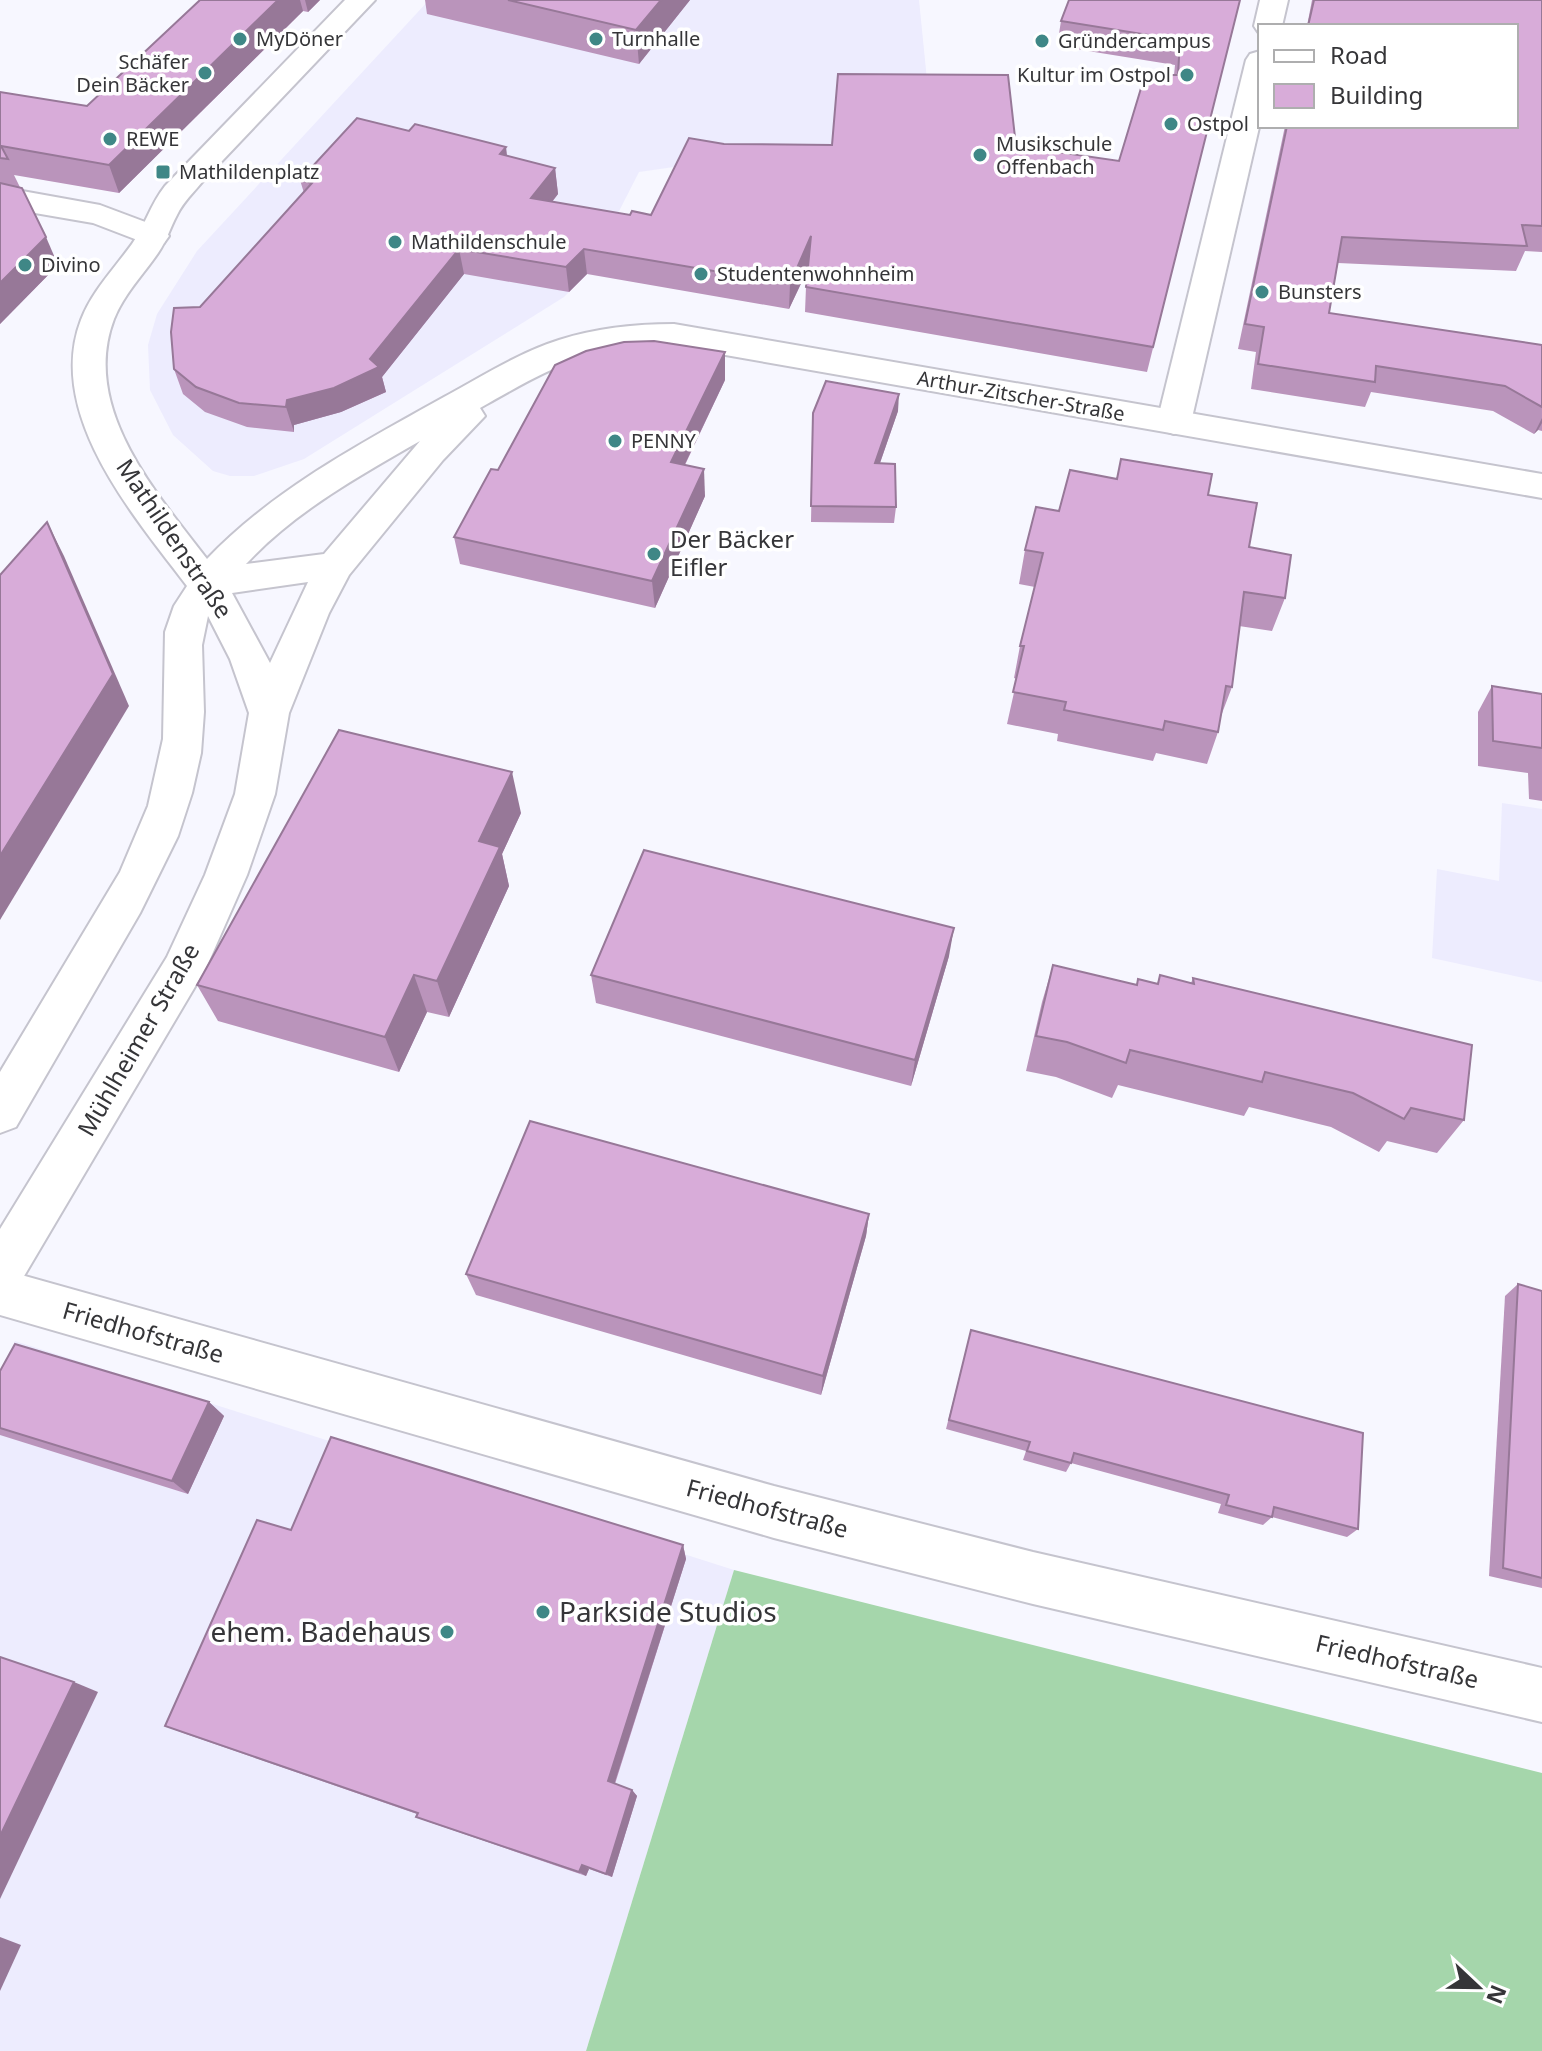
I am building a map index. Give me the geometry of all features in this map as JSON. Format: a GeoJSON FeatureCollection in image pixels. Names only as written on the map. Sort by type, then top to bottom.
{"type":"FeatureCollection","features":[{"type":"Feature","properties":{"kind":"main road","name":"Mathildenstraße"},"geometry":{"type":"LineString","coordinates":[[153,236],[161,215],[192,174],[361,0]]}},
{"type":"Feature","properties":{"kind":"main road"},"geometry":{"type":"LineString","coordinates":[[1268,24],[1274,0]]}},
{"type":"Feature","properties":{"kind":"main road","name":"Mathildenstraße"},"geometry":{"type":"LineString","coordinates":[[269,713],[254,663],[206,584],[133,483],[105,431],[95,407],[89,358],[97,322],[121,278],[153,236],[194,204],[390,1]]}},
{"type":"Feature","properties":{"kind":"main road"},"geometry":{"type":"LineString","coordinates":[[1174,422],[1258,68]]}},
{"type":"Feature","properties":{"kind":"main road"},"geometry":{"type":"LineString","coordinates":[[0,197],[100,215],[153,236]]}},
{"type":"Feature","properties":{"kind":"main road","name":"Arthur-Zitscher-Straße"},"geometry":{"type":"LineString","coordinates":[[206,584],[266,525],[309,492],[507,378],[572,347],[635,335],[674,335],[1542,486]]}},
{"type":"Feature","properties":{"kind":"main road","name":"Arthur-Zitscher-Straße"},"geometry":{"type":"LineString","coordinates":[[290,657],[335,567],[431,451],[507,378]]}},
{"type":"Feature","properties":{"kind":"main road"},"geometry":{"type":"LineString","coordinates":[[0,1113],[130,893],[164,819],[180,759],[184,714],[181,644],[192,607],[206,584],[293,570],[335,567]]}},
{"type":"Feature","properties":{"kind":"main road","name":"Mühlheimer Straße"},"geometry":{"type":"LineString","coordinates":[[0,1272],[184,968],[226,875],[255,794],[269,713],[290,657]]}},
{"type":"Feature","properties":{"kind":"main road","name":"Friedhofstraße"},"geometry":{"type":"LineString","coordinates":[[0,1292],[735,1502],[1033,1578],[1542,1695]]}},
{"type":"Feature","properties":{"kind":"shaded area","name":"Mathildenschule"},"geometry":{"type":"Polygon","coordinates":[[[429,0],[919,0],[929,100],[831,170],[695,164],[639,172],[587,274],[564,297],[304,459],[254,476],[230,476],[213,471],[173,435],[150,390],[148,345],[157,314],[197,251],[429,0]]]}},
{"type":"Feature","properties":{"kind":"shaded area"},"geometry":{"type":"Polygon","coordinates":[[[1502,803],[1542,809],[1542,982],[1432,958],[1437,869],[1499,881],[1502,803]]]}},
{"type":"Feature","properties":{"kind":"shaded area"},"geometry":{"type":"Polygon","coordinates":[[[15,1341],[734,1570],[586,2051],[0,2051],[0,1371],[15,1341]]]}},
{"type":"Feature","properties":{"kind":"green space"},"geometry":{"type":"Polygon","coordinates":[[[734,1570],[1542,1773],[1542,2051],[586,2051],[734,1570]]]}},
{"type":"Feature","properties":{"kind":"building"},"geometry":{"type":"Polygon","coordinates":[[[200,0],[278,0],[109,165],[1,146],[8,159],[0,158],[0,92],[87,106],[200,0]]]}},
{"type":"Feature","properties":{"kind":"building"},"geometry":{"type":"Polygon","coordinates":[[[508,0],[661,0],[636,30],[508,0]]]}},
{"type":"Feature","properties":{"kind":"building"},"geometry":{"type":"Polygon","coordinates":[[[1069,0],[1240,0],[1153,347],[806,287],[811,236],[790,284],[584,249],[566,267],[459,249],[370,359],[379,367],[334,388],[287,400],[286,407],[239,403],[196,387],[174,369],[171,332],[174,308],[200,307],[312,183],[300,180],[357,118],[409,131],[415,124],[506,147],[500,154],[555,168],[531,198],[630,215],[632,211],[651,215],[689,138],[724,144],[832,145],[838,74],[1008,75],[1016,146],[1119,161],[1145,75],[1178,75],[1180,40],[1061,21],[1069,0]]]}},
{"type":"Feature","properties":{"kind":"building"},"geometry":{"type":"Polygon","coordinates":[[[1314,0],[1542,0],[1542,226],[1522,225],[1527,246],[1342,237],[1329,313],[1542,345],[1542,407],[1505,386],[1376,366],[1375,382],[1258,364],[1264,327],[1245,324],[1287,128],[1518,128],[1518,24],[1308,24],[1314,0]]]}},
{"type":"Feature","properties":{"kind":"building"},"geometry":{"type":"Polygon","coordinates":[[[0,183],[22,188],[46,237],[0,283],[0,183]]]}},
{"type":"Feature","properties":{"kind":"building","name":"PENNY"},"geometry":{"type":"Polygon","coordinates":[[[654,341],[725,352],[671,462],[704,469],[652,581],[454,537],[491,469],[498,470],[555,365],[586,351],[624,342],[654,341]]]}},
{"type":"Feature","properties":{"kind":"building"},"geometry":{"type":"Polygon","coordinates":[[[826,381],[899,394],[875,463],[895,464],[896,507],[811,506],[813,413],[826,381]]]}},
{"type":"Feature","properties":{"kind":"building"},"geometry":{"type":"Polygon","coordinates":[[[1121,459],[1212,474],[1208,495],[1257,503],[1249,547],[1291,555],[1285,598],[1244,592],[1232,687],[1226,686],[1218,732],[1165,721],[1163,730],[1064,710],[1066,702],[1013,692],[1024,646],[1020,646],[1043,553],[1025,550],[1036,507],[1059,511],[1070,470],[1117,479],[1121,459]]]}},
{"type":"Feature","properties":{"kind":"building"},"geometry":{"type":"Polygon","coordinates":[[[47,522],[113,674],[0,856],[0,575],[47,522]]]}},
{"type":"Feature","properties":{"kind":"building"},"geometry":{"type":"Polygon","coordinates":[[[1492,686],[1542,694],[1542,748],[1493,741],[1492,686]]]}},
{"type":"Feature","properties":{"kind":"building"},"geometry":{"type":"Polygon","coordinates":[[[339,730],[512,772],[479,841],[500,847],[437,981],[414,975],[385,1037],[197,985],[339,730]]]}},
{"type":"Feature","properties":{"kind":"building"},"geometry":{"type":"Polygon","coordinates":[[[644,850],[954,928],[915,1060],[591,975],[644,850]]]}},
{"type":"Feature","properties":{"kind":"building"},"geometry":{"type":"Polygon","coordinates":[[[1053,965],[1137,985],[1138,979],[1158,984],[1160,975],[1194,984],[1193,978],[1472,1045],[1464,1120],[1411,1108],[1404,1119],[1353,1093],[1265,1072],[1262,1082],[1130,1050],[1126,1063],[1067,1042],[1036,1036],[1053,965]]]}},
{"type":"Feature","properties":{"kind":"building"},"geometry":{"type":"Polygon","coordinates":[[[530,1121],[869,1214],[823,1376],[466,1274],[530,1121]]]}},
{"type":"Feature","properties":{"kind":"building"},"geometry":{"type":"Polygon","coordinates":[[[1518,1284],[1542,1291],[1542,1578],[1503,1568],[1518,1284]]]}},
{"type":"Feature","properties":{"kind":"building"},"geometry":{"type":"Polygon","coordinates":[[[971,1330],[1363,1433],[1358,1529],[1274,1507],[1272,1517],[1226,1505],[1229,1495],[1074,1453],[1071,1463],[1027,1451],[1030,1442],[949,1420],[971,1330]]]}},
{"type":"Feature","properties":{"kind":"building"},"geometry":{"type":"Polygon","coordinates":[[[15,1344],[209,1402],[172,1481],[0,1428],[0,1371],[15,1344]]]}},
{"type":"Feature","properties":{"kind":"building","name":"ehem. Badehaus"},"geometry":{"type":"Polygon","coordinates":[[[331,1437],[683,1545],[608,1781],[632,1790],[606,1874],[582,1865],[579,1872],[165,1726],[257,1520],[291,1530],[331,1437]]]}},
{"type":"Feature","properties":{"kind":"building"},"geometry":{"type":"Polygon","coordinates":[[[0,1657],[74,1682],[0,1836],[0,1657]]]}},
{"type":"Feature","properties":{"kind":"place","name":"MyDöner"},"geometry":{"type":"Point","coordinates":[240,39]}},
{"type":"Feature","properties":{"kind":"place","name":"Turnhalle"},"geometry":{"type":"Point","coordinates":[596,39]}},
{"type":"Feature","properties":{"kind":"place","name":"Gründercampus"},"geometry":{"type":"Point","coordinates":[1042,41]}},
{"type":"Feature","properties":{"kind":"place","name":"Schäfer Dein Bäcker"},"geometry":{"type":"Point","coordinates":[205,73]}},
{"type":"Feature","properties":{"kind":"place","name":"Kultur im Ostpol"},"geometry":{"type":"Point","coordinates":[1187,75]}},
{"type":"Feature","properties":{"kind":"place","name":"Ostpol"},"geometry":{"type":"Point","coordinates":[1171,124]}},
{"type":"Feature","properties":{"kind":"place","name":"REWE"},"geometry":{"type":"Point","coordinates":[110,139]}},
{"type":"Feature","properties":{"kind":"place","name":"Musikschule Offenbach"},"geometry":{"type":"Point","coordinates":[980,155]}},
{"type":"Feature","properties":{"kind":"place","name":"Mathildenplatz"},"geometry":{"type":"Point","coordinates":[163,172]}},
{"type":"Feature","properties":{"kind":"place","name":"Mathildenschule"},"geometry":{"type":"Point","coordinates":[395,242]}},
{"type":"Feature","properties":{"kind":"place","name":"Divino"},"geometry":{"type":"Point","coordinates":[25,265]}},
{"type":"Feature","properties":{"kind":"place","name":"Studentenwohnheim"},"geometry":{"type":"Point","coordinates":[701,274]}},
{"type":"Feature","properties":{"kind":"place","name":"Bunsters"},"geometry":{"type":"Point","coordinates":[1262,292]}},
{"type":"Feature","properties":{"kind":"place","name":"PENNY"},"geometry":{"type":"Point","coordinates":[615,441]}},
{"type":"Feature","properties":{"kind":"place","name":"Der Bäcker Eifler"},"geometry":{"type":"Point","coordinates":[654,554]}},
{"type":"Feature","properties":{"kind":"place","name":"Parkside Studios"},"geometry":{"type":"Point","coordinates":[543,1612]}},
{"type":"Feature","properties":{"kind":"place","name":"ehem. Badehaus"},"geometry":{"type":"Point","coordinates":[447,1632]}}]}
